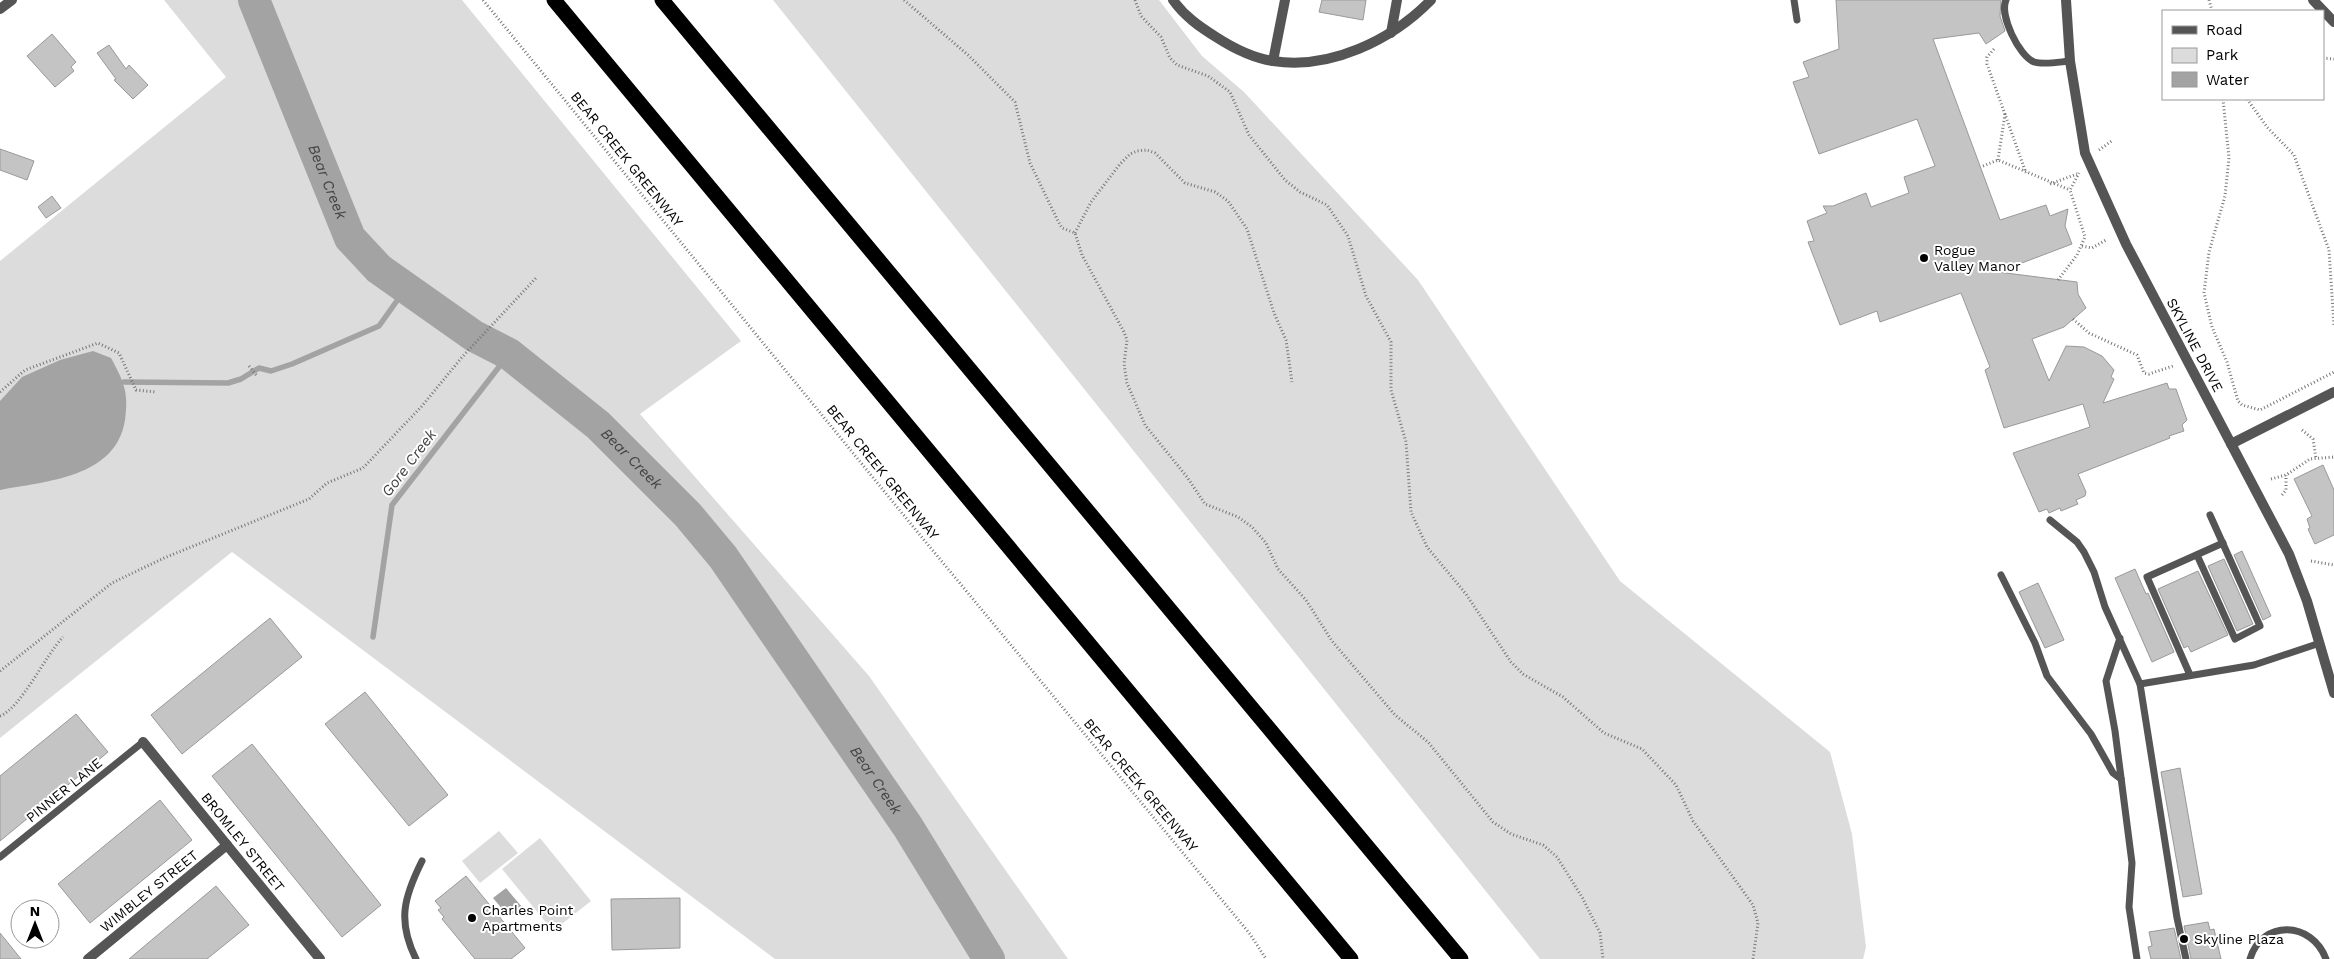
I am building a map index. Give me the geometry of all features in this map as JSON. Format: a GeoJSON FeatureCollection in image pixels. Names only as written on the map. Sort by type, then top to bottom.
{"type":"FeatureCollection","features":[{"type":"Feature","properties":{"kind":"highway"},"geometry":{"type":"LineString","coordinates":[[554,0],[1352,959]]}},
{"type":"Feature","properties":{"kind":"highway"},"geometry":{"type":"LineString","coordinates":[[662,0],[1460,959]]}},
{"type":"Feature","properties":{"kind":"street"},"geometry":{"type":"LineString","coordinates":[[0,10],[12,0]]}},
{"type":"Feature","properties":{"kind":"street"},"geometry":{"type":"LineString","coordinates":[[1173,0],[1187,16],[1221,40],[1256,56],[1273,61],[1300,62],[1343,54],[1391,33],[1417,14],[1431,0]]}},
{"type":"Feature","properties":{"kind":"street"},"geometry":{"type":"LineString","coordinates":[[1273,61],[1285,0]]}},
{"type":"Feature","properties":{"kind":"street"},"geometry":{"type":"LineString","coordinates":[[1391,33],[1397,0]]}},
{"type":"Feature","properties":{"kind":"street","name":"SKYLINE DRIVE"},"geometry":{"type":"LineString","coordinates":[[2066,0],[2070,61],[2085,153],[2126,244],[2289,554],[2308,602],[2334,693]]}},
{"type":"Feature","properties":{"kind":"street"},"geometry":{"type":"LineString","coordinates":[[2313,0],[2333,18]]}},
{"type":"Feature","properties":{"kind":"street"},"geometry":{"type":"LineString","coordinates":[[2231,444],[2334,392]]}},
{"type":"Feature","properties":{"kind":"street","name":"BROMLEY STREET"},"geometry":{"type":"LineString","coordinates":[[144,742],[320,959]]}},
{"type":"Feature","properties":{"kind":"street","name":"WIMBLEY STREET"},"geometry":{"type":"LineString","coordinates":[[88,959],[227,845]]}},
{"type":"Feature","properties":{"kind":"lane"},"geometry":{"type":"LineString","coordinates":[[1794,0],[1797,20]]}},
{"type":"Feature","properties":{"kind":"lane"},"geometry":{"type":"LineString","coordinates":[[2006,0],[2006,21],[2023,56],[2035,62],[2070,61]]}},
{"type":"Feature","properties":{"kind":"lane"},"geometry":{"type":"LineString","coordinates":[[2196,555],[2235,639],[2260,626],[2210,515]]}},
{"type":"Feature","properties":{"kind":"lane"},"geometry":{"type":"LineString","coordinates":[[2050,520],[2077,542],[2084,552],[2094,572],[2105,607],[2140,684],[2177,918],[2186,959]]}},
{"type":"Feature","properties":{"kind":"lane"},"geometry":{"type":"LineString","coordinates":[[2190,675],[2147,577],[2223,543]]}},
{"type":"Feature","properties":{"kind":"lane"},"geometry":{"type":"LineString","coordinates":[[2001,575],[2035,643],[2047,676],[2092,734],[2113,772],[2121,779]]}},
{"type":"Feature","properties":{"kind":"lane"},"geometry":{"type":"LineString","coordinates":[[2120,638],[2106,681],[2132,863],[2129,907],[2137,959]]}},
{"type":"Feature","properties":{"kind":"lane"},"geometry":{"type":"LineString","coordinates":[[2140,684],[2254,665],[2320,643]]}},
{"type":"Feature","properties":{"kind":"lane","name":"PINNER LANE"},"geometry":{"type":"LineString","coordinates":[[0,857],[144,742]]}},
{"type":"Feature","properties":{"kind":"lane"},"geometry":{"type":"LineString","coordinates":[[416,959],[410,947],[405,926],[405,905],[408,888],[422,861]]}},
{"type":"Feature","properties":{"kind":"lane"},"geometry":{"type":"LineString","coordinates":[[2250,959],[2256,945],[2266,936],[2278,930],[2291,929],[2303,932],[2314,939],[2322,949],[2326,959]]}},
{"type":"Feature","properties":{"kind":"path","name":"BEAR CREEK GREENWAY"},"geometry":{"type":"LineString","coordinates":[[483,0],[915,529],[1250,934],[1266,959]]}},
{"type":"Feature","properties":{"kind":"path"},"geometry":{"type":"LineString","coordinates":[[904,0],[968,55],[1015,102],[1030,163],[1062,228],[1075,233]]}},
{"type":"Feature","properties":{"kind":"path"},"geometry":{"type":"LineString","coordinates":[[1135,0],[1141,16],[1161,37],[1170,58],[1177,65],[1208,76],[1230,92],[1249,135],[1285,180],[1300,192],[1327,205],[1344,230],[1352,245],[1366,296],[1391,342],[1391,390],[1406,442],[1411,512],[1427,547],[1466,594],[1511,662],[1523,674],[1563,697],[1604,733],[1642,749],[1680,789],[1693,821],[1755,910],[1758,932],[1753,959]]}},
{"type":"Feature","properties":{"kind":"path"},"geometry":{"type":"LineString","coordinates":[[1994,49],[1987,57],[1987,64],[2026,173]]}},
{"type":"Feature","properties":{"kind":"path"},"geometry":{"type":"LineString","coordinates":[[2223,100],[2229,158],[2225,196],[2209,252],[2204,293],[2212,326],[2227,362],[2238,402],[2260,410],[2334,372]]}},
{"type":"Feature","properties":{"kind":"path"},"geometry":{"type":"LineString","coordinates":[[2248,100],[2266,126],[2294,154],[2329,250],[2334,326]]}},
{"type":"Feature","properties":{"kind":"path"},"geometry":{"type":"LineString","coordinates":[[1998,160],[2005,114]]}},
{"type":"Feature","properties":{"kind":"path"},"geometry":{"type":"LineString","coordinates":[[2097,152],[2112,140]]}},
{"type":"Feature","properties":{"kind":"path"},"geometry":{"type":"LineString","coordinates":[[1292,382],[1286,340],[1274,313],[1247,229],[1228,201],[1215,192],[1185,183],[1156,153],[1147,150],[1137,151],[1120,164],[1108,179],[1085,210],[1075,233],[1082,255],[1127,340],[1124,364],[1127,382],[1145,425],[1187,477],[1205,504],[1238,516],[1252,527],[1266,543],[1278,569],[1306,600],[1332,641],[1395,715],[1428,742],[1493,822],[1511,834],[1543,845],[1557,858],[1582,897],[1600,933],[1603,959]]}},
{"type":"Feature","properties":{"kind":"path"},"geometry":{"type":"LineString","coordinates":[[1983,166],[1998,160],[2050,184],[2070,190]]}},
{"type":"Feature","properties":{"kind":"path"},"geometry":{"type":"LineString","coordinates":[[2050,184],[2079,172],[2070,190],[2085,237],[2082,246],[2058,280]]}},
{"type":"Feature","properties":{"kind":"path"},"geometry":{"type":"LineString","coordinates":[[2082,246],[2092,248],[2106,240]]}},
{"type":"Feature","properties":{"kind":"path"},"geometry":{"type":"LineString","coordinates":[[0,671],[112,583],[164,558],[309,499],[327,483],[363,468],[422,406],[463,356],[536,278]]}},
{"type":"Feature","properties":{"kind":"path"},"geometry":{"type":"LineString","coordinates":[[2073,319],[2089,333],[2137,354],[2144,373],[2149,374],[2173,366]]}},
{"type":"Feature","properties":{"kind":"path"},"geometry":{"type":"LineString","coordinates":[[0,392],[25,370],[98,343],[119,353],[132,376],[136,390],[156,392]]}},
{"type":"Feature","properties":{"kind":"path"},"geometry":{"type":"LineString","coordinates":[[249,366],[257,376]]}},
{"type":"Feature","properties":{"kind":"path"},"geometry":{"type":"LineString","coordinates":[[2302,430],[2313,440],[2316,458]]}},
{"type":"Feature","properties":{"kind":"path"},"geometry":{"type":"LineString","coordinates":[[2270,479],[2286,475],[2301,463],[2316,458],[2334,457]]}},
{"type":"Feature","properties":{"kind":"path"},"geometry":{"type":"LineString","coordinates":[[2282,496],[2286,490],[2286,475]]}},
{"type":"Feature","properties":{"kind":"path"},"geometry":{"type":"LineString","coordinates":[[2311,561],[2334,565]]}},
{"type":"Feature","properties":{"kind":"path"},"geometry":{"type":"LineString","coordinates":[[0,716],[11,710],[51,650],[63,637]]}},
{"type":"Feature","properties":{"kind":"green space"},"geometry":{"type":"Polygon","coordinates":[[[164,0],[462,0],[741,341],[640,414],[869,676],[1068,959],[775,959],[232,552],[0,738],[0,261],[226,77],[164,0]]]}},
{"type":"Feature","properties":{"kind":"green space"},"geometry":{"type":"Polygon","coordinates":[[[773,0],[1159,0],[1202,56],[1244,92],[1418,280],[1620,581],[1830,752],[1852,834],[1866,947],[1863,959],[1540,959],[773,0]]]}},
{"type":"Feature","properties":{"kind":"green space"},"geometry":{"type":"Polygon","coordinates":[[[499,831],[518,853],[480,883],[462,861],[499,831]]]}},
{"type":"Feature","properties":{"kind":"green space"},"geometry":{"type":"Polygon","coordinates":[[[540,838],[591,901],[553,931],[502,869],[540,838]]]}},
{"type":"Feature","properties":{"kind":"water"},"geometry":{"type":"Polygon","coordinates":[[[93,351],[111,358],[124,388],[126,411],[119,439],[108,454],[94,465],[76,473],[57,479],[0,490],[0,401],[22,377],[60,360],[93,351]]]}},
{"type":"Feature","properties":{"kind":"water"},"geometry":{"type":"Polygon","coordinates":[[[506,888],[522,907],[509,917],[493,898],[506,888]]]}},
{"type":"Feature","properties":{"kind":"building"},"geometry":{"type":"Polygon","coordinates":[[[1322,0],[1366,0],[1363,20],[1319,12],[1322,0]]]}},
{"type":"Feature","properties":{"kind":"building","name":"Rogue Valley Manor"},"geometry":{"type":"Polygon","coordinates":[[[1836,0],[2001,0],[2000,16],[2005,31],[1986,44],[1979,33],[1933,39],[2000,220],[2046,205],[2050,216],[2068,209],[2065,226],[2072,244],[1998,272],[2077,282],[2078,294],[2086,308],[2064,327],[2032,339],[2049,381],[2066,346],[2084,347],[2102,356],[2114,370],[2111,377],[2114,379],[2103,403],[2167,383],[2169,389],[2176,389],[2187,420],[2182,425],[2184,431],[2169,436],[2170,438],[2078,474],[2086,492],[2085,496],[2076,500],[2078,504],[2061,511],[2060,508],[2049,513],[2047,509],[2039,512],[2013,453],[2090,427],[2083,404],[2004,428],[1985,370],[1990,367],[1961,293],[1880,322],[1877,311],[1840,325],[1808,242],[1814,241],[1807,221],[1827,213],[1823,206],[1833,206],[1866,193],[1871,207],[1909,193],[1904,177],[1935,166],[1917,119],[1819,154],[1793,82],[1809,77],[1803,62],[1839,49],[1836,0]]]}},
{"type":"Feature","properties":{"kind":"building"},"geometry":{"type":"Polygon","coordinates":[[[52,34],[76,62],[71,67],[74,71],[55,87],[27,56],[52,34]]]}},
{"type":"Feature","properties":{"kind":"building"},"geometry":{"type":"Polygon","coordinates":[[[109,45],[126,69],[129,65],[148,85],[133,99],[114,80],[116,79],[97,53],[109,45]]]}},
{"type":"Feature","properties":{"kind":"building"},"geometry":{"type":"Polygon","coordinates":[[[0,149],[34,161],[27,180],[0,170],[0,149]]]}},
{"type":"Feature","properties":{"kind":"building"},"geometry":{"type":"Polygon","coordinates":[[[52,196],[61,208],[46,218],[38,207],[52,196]]]}},
{"type":"Feature","properties":{"kind":"building"},"geometry":{"type":"Polygon","coordinates":[[[2323,465],[2334,490],[2334,535],[2315,544],[2308,529],[2310,528],[2307,519],[2312,516],[2294,479],[2323,465]]]}},
{"type":"Feature","properties":{"kind":"building"},"geometry":{"type":"Polygon","coordinates":[[[2242,551],[2271,616],[2263,620],[2234,555],[2242,551]]]}},
{"type":"Feature","properties":{"kind":"building"},"geometry":{"type":"Polygon","coordinates":[[[2224,559],[2253,624],[2237,631],[2208,566],[2224,559]]]}},
{"type":"Feature","properties":{"kind":"building"},"geometry":{"type":"Polygon","coordinates":[[[2135,569],[2146,594],[2148,593],[2174,652],[2152,662],[2115,578],[2135,569]]]}},
{"type":"Feature","properties":{"kind":"building"},"geometry":{"type":"Polygon","coordinates":[[[2198,571],[2228,635],[2191,652],[2188,646],[2184,648],[2158,589],[2198,571]]]}},
{"type":"Feature","properties":{"kind":"building"},"geometry":{"type":"Polygon","coordinates":[[[2038,583],[2064,640],[2045,648],[2019,592],[2038,583]]]}},
{"type":"Feature","properties":{"kind":"building"},"geometry":{"type":"Polygon","coordinates":[[[270,618],[302,657],[182,754],[151,715],[270,618]]]}},
{"type":"Feature","properties":{"kind":"building"},"geometry":{"type":"Polygon","coordinates":[[[365,692],[448,795],[409,826],[325,724],[365,692]]]}},
{"type":"Feature","properties":{"kind":"building"},"geometry":{"type":"Polygon","coordinates":[[[76,714],[108,752],[0,841],[0,776],[76,714]]]}},
{"type":"Feature","properties":{"kind":"building"},"geometry":{"type":"Polygon","coordinates":[[[252,744],[381,905],[342,937],[212,776],[252,744]]]}},
{"type":"Feature","properties":{"kind":"building"},"geometry":{"type":"Polygon","coordinates":[[[2180,768],[2202,894],[2183,897],[2161,772],[2180,768]]]}},
{"type":"Feature","properties":{"kind":"building"},"geometry":{"type":"Polygon","coordinates":[[[160,800],[192,840],[90,923],[58,884],[160,800]]]}},
{"type":"Feature","properties":{"kind":"building","name":"Charles Point Apartments"},"geometry":{"type":"Polygon","coordinates":[[[466,876],[525,948],[511,959],[475,959],[442,919],[444,917],[438,910],[441,908],[435,901],[466,876]]]}},
{"type":"Feature","properties":{"kind":"building"},"geometry":{"type":"Polygon","coordinates":[[[216,886],[249,925],[207,959],[129,959],[216,886]]]}},
{"type":"Feature","properties":{"kind":"building"},"geometry":{"type":"Polygon","coordinates":[[[680,898],[680,948],[612,950],[611,899],[680,898]]]}},
{"type":"Feature","properties":{"kind":"building"},"geometry":{"type":"Polygon","coordinates":[[[2208,922],[2210,930],[2214,929],[2221,959],[2191,959],[2184,926],[2208,922]]]}},
{"type":"Feature","properties":{"kind":"building"},"geometry":{"type":"Polygon","coordinates":[[[2174,928],[2181,959],[2151,959],[2148,947],[2152,946],[2149,932],[2174,928]]]}},
{"type":"Feature","properties":{"kind":"building"},"geometry":{"type":"Polygon","coordinates":[[[0,933],[10,945],[10,949],[13,949],[21,959],[0,959],[0,933]]]}},
{"type":"Feature","properties":{"kind":"waterway","name":"Bear Creek"},"geometry":{"type":"LineString","coordinates":[[254,0],[350,238],[379,269],[474,336],[509,354],[598,425],[688,515],[723,557],[908,827],[989,959]]}},
{"type":"Feature","properties":{"kind":"waterway"},"geometry":{"type":"LineString","coordinates":[[124,382],[228,383],[241,379],[259,368],[271,371],[292,364],[379,326],[406,288]]}},
{"type":"Feature","properties":{"kind":"waterway","name":"Gore Creek"},"geometry":{"type":"LineString","coordinates":[[373,637],[392,505],[509,354]]}},
{"type":"Feature","properties":{"kind":"place","name":"Rogue Valley Manor"},"geometry":{"type":"Point","coordinates":[1924,258]}},
{"type":"Feature","properties":{"kind":"place","name":"Charles Point Apartments"},"geometry":{"type":"Point","coordinates":[472,918]}},
{"type":"Feature","properties":{"kind":"place","name":"Skyline Plaza"},"geometry":{"type":"Point","coordinates":[2184,939]}}]}
